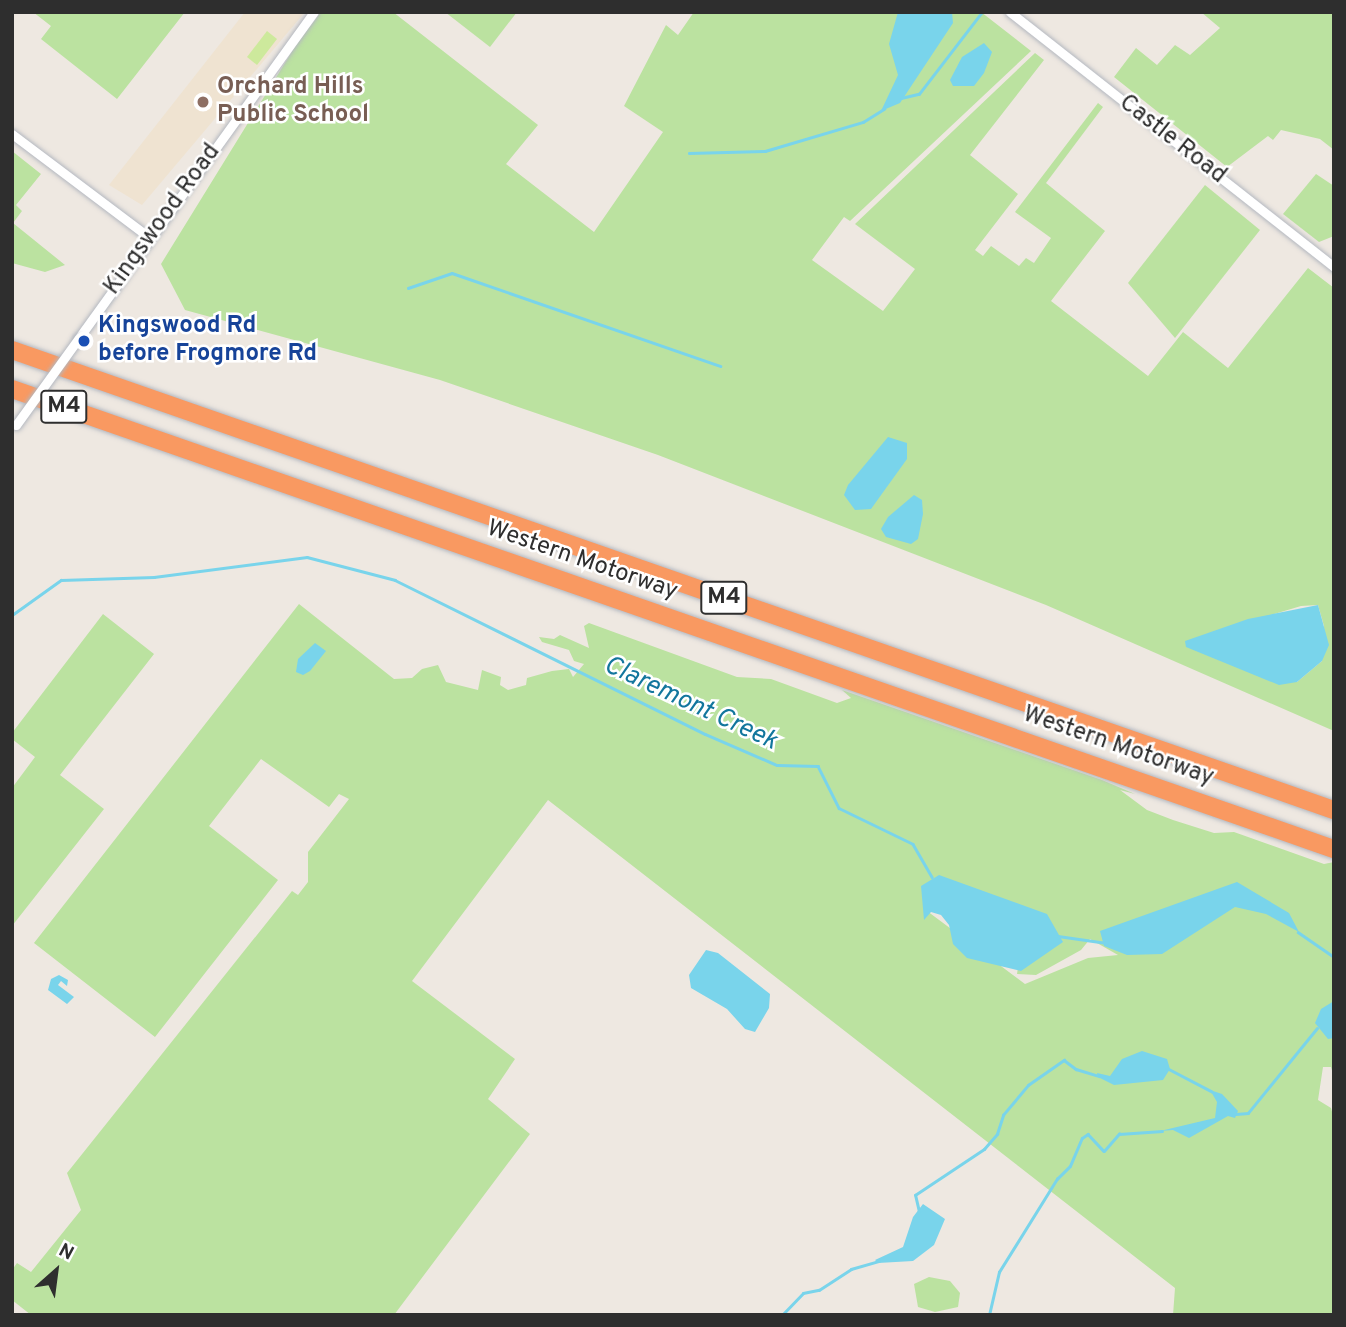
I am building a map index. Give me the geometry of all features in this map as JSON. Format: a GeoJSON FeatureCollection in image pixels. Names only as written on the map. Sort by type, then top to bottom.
{"type":"FeatureCollection","features":[{"type":"Feature","properties":{"kind":"highway","name":"Western Motorway"},"geometry":{"type":"LineString","coordinates":[[12,350],[1334,810]]}},
{"type":"Feature","properties":{"kind":"highway","name":"Western Motorway"},"geometry":{"type":"LineString","coordinates":[[12,389],[1334,849]]}},
{"type":"Feature","properties":{"kind":"street","name":"Kingswood Road"},"geometry":{"type":"LineString","coordinates":[[14,427],[314,12]]}},
{"type":"Feature","properties":{"kind":"street","name":"Castle Road"},"geometry":{"type":"LineString","coordinates":[[1010,12],[1334,267]]}},
{"type":"Feature","properties":{"kind":"street"},"geometry":{"type":"LineString","coordinates":[[12,134],[150,238]]}},
{"type":"Feature","properties":{"kind":"shaded area","name":"Orchard Hills Public School"},"geometry":{"type":"Polygon","coordinates":[[[245,12],[305,12],[142,205],[109,185],[245,12]]]}},
{"type":"Feature","properties":{"kind":"green space"},"geometry":{"type":"Polygon","coordinates":[[[33,12],[185,12],[117,99],[41,39],[51,26],[33,12]]]}},
{"type":"Feature","properties":{"kind":"green space"},"geometry":{"type":"Polygon","coordinates":[[[321,12],[393,12],[538,125],[506,164],[594,232],[663,132],[624,106],[666,25],[678,35],[694,12],[981,12],[1031,51],[850,221],[844,217],[812,260],[883,311],[915,269],[855,224],[1035,53],[1044,60],[970,155],[1018,194],[975,250],[983,256],[991,246],[1019,266],[1026,258],[1034,263],[1051,238],[1015,212],[1098,103],[1103,107],[1046,183],[1105,231],[1051,301],[1148,376],[1183,332],[1228,368],[1308,268],[1334,288],[1334,731],[1046,605],[658,455],[440,380],[185,310],[161,264],[296,45],[321,12]],[[1318,605],[1301,606],[1231,627],[1297,682],[1322,661],[1324,626],[1318,605]]]}},
{"type":"Feature","properties":{"kind":"green space"},"geometry":{"type":"Polygon","coordinates":[[[445,12],[517,12],[490,47],[445,12]]]}},
{"type":"Feature","properties":{"kind":"green space"},"geometry":{"type":"Polygon","coordinates":[[[1201,12],[1334,12],[1334,150],[1320,139],[1281,130],[1273,140],[1268,136],[1227,167],[1114,77],[1136,48],[1157,65],[1175,45],[1190,55],[1220,28],[1201,12]]]}},
{"type":"Feature","properties":{"kind":"green space"},"geometry":{"type":"Polygon","coordinates":[[[267,31],[277,39],[257,65],[247,57],[267,31]]]}},
{"type":"Feature","properties":{"kind":"green space"},"geometry":{"type":"Polygon","coordinates":[[[12,151],[41,174],[16,205],[22,211],[13,223],[65,265],[45,272],[12,263],[12,151]]]}},
{"type":"Feature","properties":{"kind":"green space"},"geometry":{"type":"Polygon","coordinates":[[[1316,174],[1334,186],[1334,236],[1319,242],[1283,214],[1316,174]]]}},
{"type":"Feature","properties":{"kind":"green space"},"geometry":{"type":"Polygon","coordinates":[[[1205,185],[1260,230],[1175,338],[1128,283],[1205,185]]]}},
{"type":"Feature","properties":{"kind":"green space"},"geometry":{"type":"Polygon","coordinates":[[[299,604],[394,679],[412,678],[422,669],[438,665],[446,682],[478,690],[482,670],[501,677],[500,685],[508,690],[526,685],[527,678],[552,671],[569,669],[573,677],[584,664],[574,661],[569,650],[542,642],[539,637],[554,639],[560,635],[589,648],[584,626],[589,623],[737,677],[771,679],[837,703],[851,698],[842,690],[1102,780],[1135,794],[1120,790],[1147,810],[1173,820],[1214,833],[1234,832],[1324,864],[1334,862],[1334,1078],[1331,1067],[1323,1067],[1318,1100],[1331,1108],[1334,1119],[1334,1315],[1173,1315],[1175,1288],[548,800],[412,981],[515,1059],[488,1099],[530,1134],[394,1315],[31,1315],[12,1300],[12,1270],[17,1263],[31,1272],[81,1210],[67,1173],[292,891],[298,895],[308,882],[308,852],[349,799],[339,794],[329,807],[261,759],[209,826],[278,880],[155,1037],[34,943],[299,604]],[[923,908],[1025,984],[1088,958],[1118,955],[1090,939],[1081,950],[1036,975],[1017,974],[1019,961],[1044,945],[923,908]]]}},
{"type":"Feature","properties":{"kind":"green space"},"geometry":{"type":"Polygon","coordinates":[[[103,614],[154,654],[60,775],[104,809],[12,926],[12,788],[35,757],[12,739],[12,733],[103,614]]]}},
{"type":"Feature","properties":{"kind":"green space"},"geometry":{"type":"Polygon","coordinates":[[[929,1277],[950,1281],[960,1293],[958,1307],[935,1312],[918,1307],[914,1284],[929,1277]]]}},
{"type":"Feature","properties":{"kind":"water"},"geometry":{"type":"Polygon","coordinates":[[[898,12],[952,12],[953,23],[900,103],[881,111],[898,75],[889,44],[898,12]]]}},
{"type":"Feature","properties":{"kind":"water"},"geometry":{"type":"Polygon","coordinates":[[[984,43],[992,52],[984,73],[974,86],[953,86],[950,80],[962,57],[984,43]]]}},
{"type":"Feature","properties":{"kind":"water"},"geometry":{"type":"Polygon","coordinates":[[[888,437],[907,443],[907,459],[871,509],[855,510],[844,495],[848,485],[888,437]]]}},
{"type":"Feature","properties":{"kind":"water"},"geometry":{"type":"Polygon","coordinates":[[[914,495],[922,500],[923,514],[918,539],[911,544],[886,537],[881,529],[888,517],[914,495]]]}},
{"type":"Feature","properties":{"kind":"water"},"geometry":{"type":"Polygon","coordinates":[[[1318,605],[1329,645],[1322,661],[1297,682],[1279,685],[1186,647],[1185,641],[1248,619],[1318,605]]]}},
{"type":"Feature","properties":{"kind":"water"},"geometry":{"type":"Polygon","coordinates":[[[315,643],[326,651],[310,671],[303,675],[296,672],[298,659],[315,643]]]}},
{"type":"Feature","properties":{"kind":"water"},"geometry":{"type":"Polygon","coordinates":[[[939,875],[1047,914],[1063,942],[1021,971],[967,958],[953,944],[949,925],[941,915],[931,912],[924,920],[921,886],[939,875]]]}},
{"type":"Feature","properties":{"kind":"water"},"geometry":{"type":"Polygon","coordinates":[[[1237,882],[1289,913],[1299,932],[1266,914],[1235,907],[1162,954],[1127,955],[1104,946],[1100,931],[1237,882]]]}},
{"type":"Feature","properties":{"kind":"water"},"geometry":{"type":"Polygon","coordinates":[[[706,950],[718,953],[770,994],[769,1008],[755,1032],[745,1029],[727,1009],[691,988],[689,975],[706,950]]]}},
{"type":"Feature","properties":{"kind":"water"},"geometry":{"type":"Polygon","coordinates":[[[59,975],[68,980],[67,986],[61,981],[58,985],[74,997],[67,1004],[48,990],[51,979],[59,975]]]}},
{"type":"Feature","properties":{"kind":"water"},"geometry":{"type":"Polygon","coordinates":[[[1334,1001],[1334,1038],[1328,1039],[1315,1023],[1321,1009],[1334,1001]]]}},
{"type":"Feature","properties":{"kind":"water"},"geometry":{"type":"Polygon","coordinates":[[[1142,1051],[1167,1059],[1170,1069],[1163,1080],[1114,1085],[1098,1077],[1097,1073],[1110,1076],[1122,1059],[1142,1051]]]}},
{"type":"Feature","properties":{"kind":"water"},"geometry":{"type":"Polygon","coordinates":[[[1210,1090],[1222,1094],[1238,1111],[1235,1118],[1228,1116],[1189,1138],[1173,1130],[1160,1131],[1215,1118],[1217,1102],[1210,1090]]]}},
{"type":"Feature","properties":{"kind":"water"},"geometry":{"type":"Polygon","coordinates":[[[923,1204],[945,1219],[934,1245],[913,1261],[878,1263],[875,1260],[903,1247],[913,1217],[923,1204]]]}},
{"type":"Feature","properties":{"kind":"waterway"},"geometry":{"type":"LineString","coordinates":[[901,98],[919,94],[982,12]]}},
{"type":"Feature","properties":{"kind":"waterway"},"geometry":{"type":"LineString","coordinates":[[689,153],[765,151],[863,122],[884,109]]}},
{"type":"Feature","properties":{"kind":"waterway"},"geometry":{"type":"LineString","coordinates":[[408,288],[452,273],[720,366]]}},
{"type":"Feature","properties":{"kind":"waterway","name":"Claremont Creek"},"geometry":{"type":"LineString","coordinates":[[12,615],[61,580],[154,577],[307,557],[395,580],[705,734],[777,765],[818,766],[839,808],[913,844],[932,877]]}},
{"type":"Feature","properties":{"kind":"waterway","name":"Claremont Creek"},"geometry":{"type":"LineString","coordinates":[[1298,932],[1334,957]]}},
{"type":"Feature","properties":{"kind":"waterway","name":"Claremont Creek"},"geometry":{"type":"LineString","coordinates":[[1058,936],[1107,943]]}},
{"type":"Feature","properties":{"kind":"waterway"},"geometry":{"type":"LineString","coordinates":[[1236,1114],[1248,1113],[1317,1028]]}},
{"type":"Feature","properties":{"kind":"waterway"},"geometry":{"type":"LineString","coordinates":[[919,1212],[915,1195],[984,1149],[997,1134],[1003,1115],[1028,1085],[1064,1060],[1076,1069],[1099,1076]]}},
{"type":"Feature","properties":{"kind":"waterway"},"geometry":{"type":"LineString","coordinates":[[1167,1068],[1211,1091]]}},
{"type":"Feature","properties":{"kind":"waterway"},"geometry":{"type":"LineString","coordinates":[[989,1315],[999,1272],[1057,1179],[1070,1166],[1082,1138],[1088,1134],[1104,1151],[1119,1134],[1162,1131]]}},
{"type":"Feature","properties":{"kind":"waterway"},"geometry":{"type":"LineString","coordinates":[[782,1315],[803,1293],[819,1290],[851,1269],[879,1261]]}},
{"type":"Feature","properties":{"kind":"place","name":"Orchard Hills Public School"},"geometry":{"type":"Point","coordinates":[203,102]}},
{"type":"Feature","properties":{"kind":"place","name":"Kingswood Rd before Frogmore Rd"},"geometry":{"type":"Point","coordinates":[84,341]}}]}
